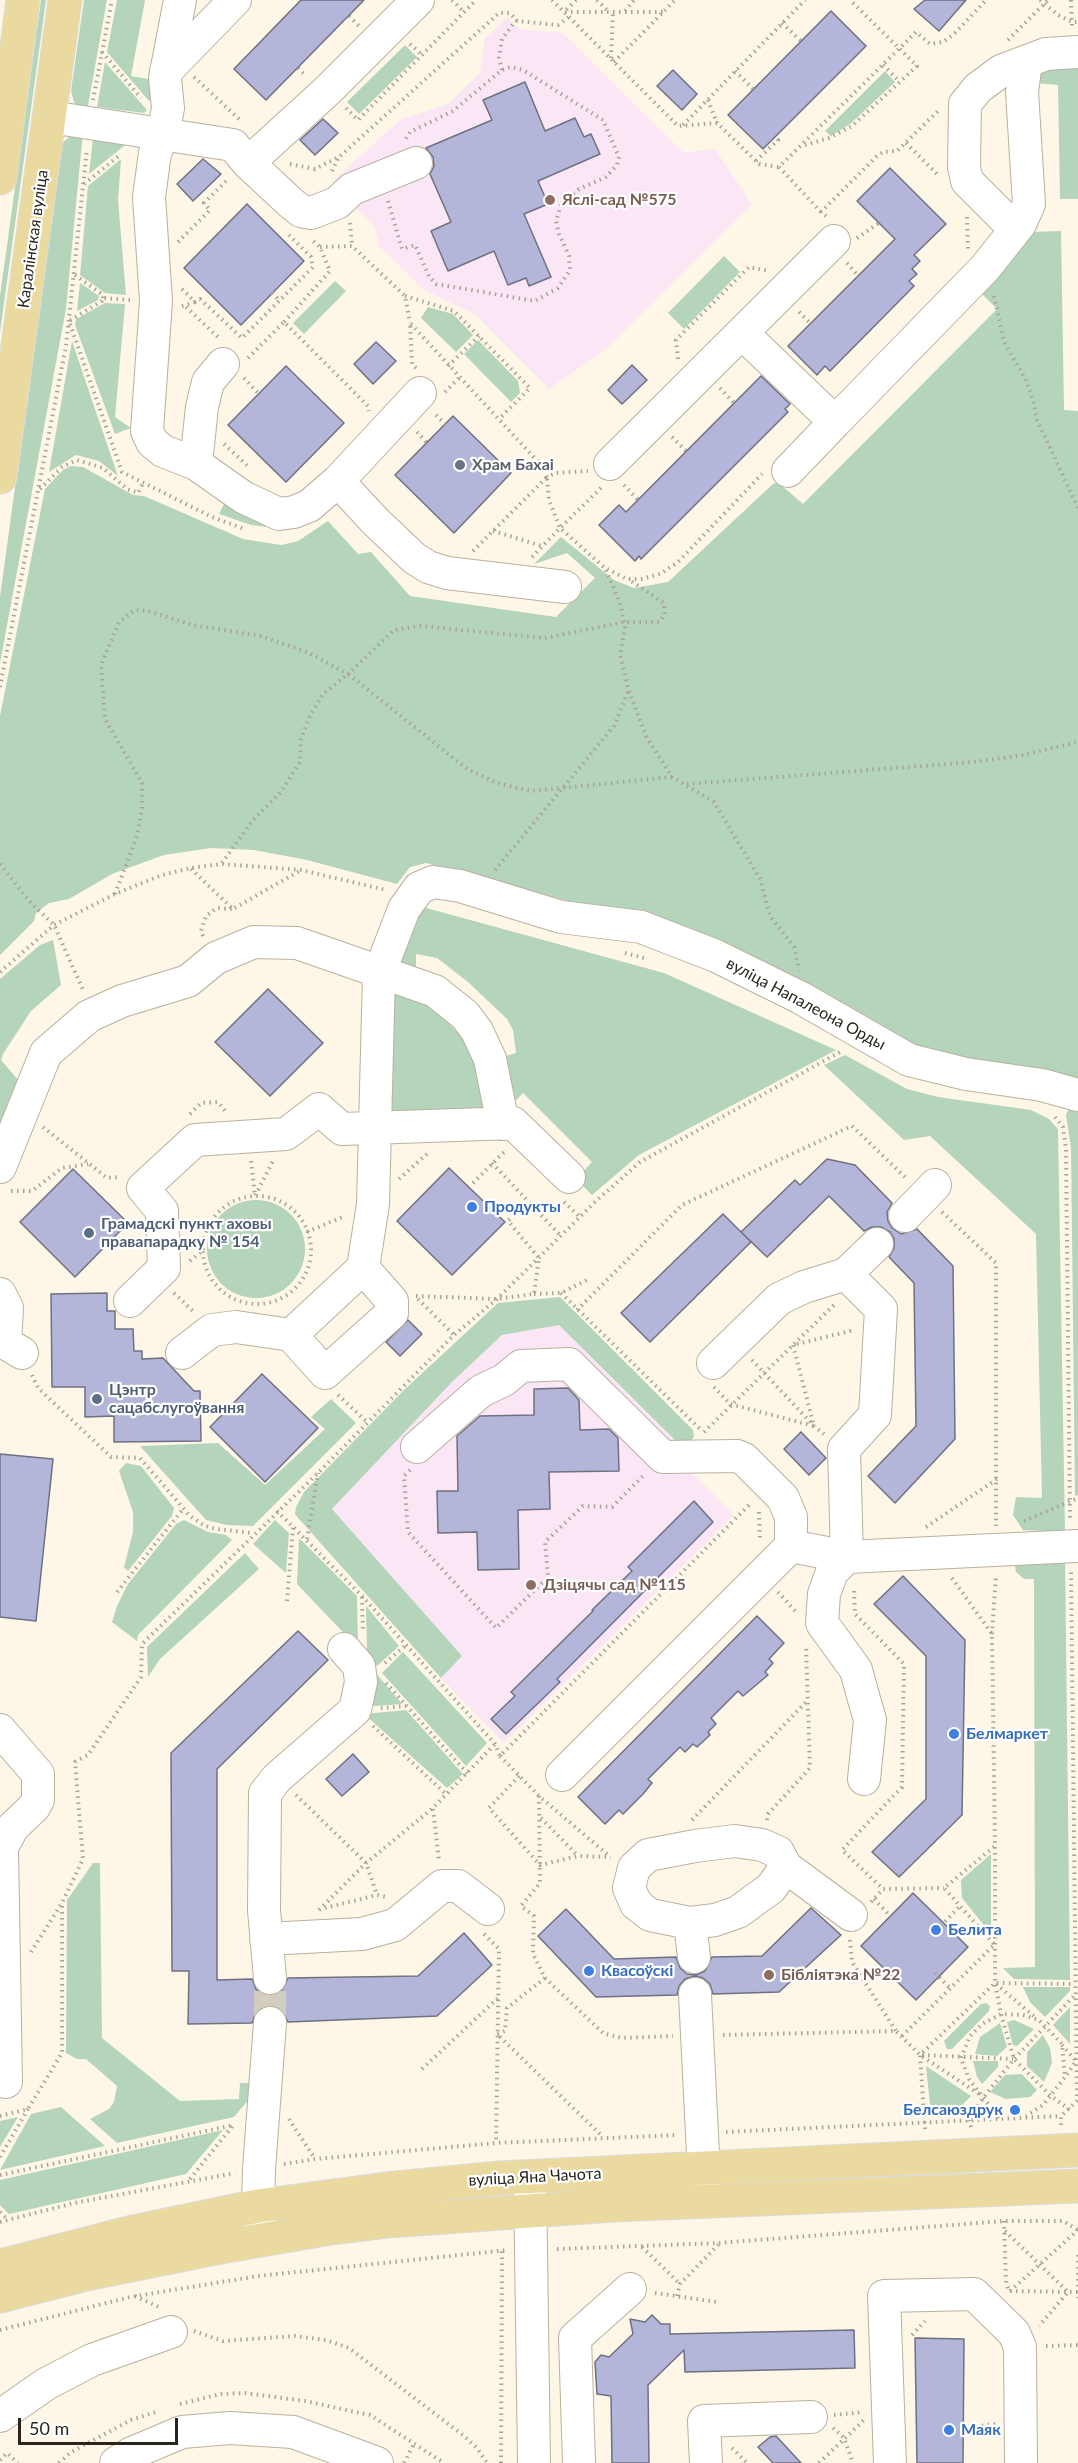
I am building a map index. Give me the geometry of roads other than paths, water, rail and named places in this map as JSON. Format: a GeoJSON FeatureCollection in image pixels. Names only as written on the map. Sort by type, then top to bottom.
{"type":"FeatureCollection","features":[{"type":"Feature","properties":{"kind":"main road"},"geometry":{"type":"LineString","coordinates":[[0,178],[23,0]]}},
{"type":"Feature","properties":{"kind":"main road","name":"Каралінская вуліца"},"geometry":{"type":"LineString","coordinates":[[0,477],[65,0]]}},
{"type":"Feature","properties":{"kind":"main road","name":"вуліца Яна Чачота"},"geometry":{"type":"LineString","coordinates":[[0,2296],[86,2274],[262,2239],[387,2221],[531,2210],[704,2185],[1070,2139]]}},
{"type":"Feature","properties":{"kind":"main road","name":"вуліца Яна Чачота"},"geometry":{"type":"LineString","coordinates":[[0,2266],[129,2233],[258,2206],[386,2189],[530,2177],[704,2185],[1078,2186]]}},
{"type":"Feature","properties":{"kind":"street"},"geometry":{"type":"LineString","coordinates":[[180,0],[176,75],[168,108],[154,133],[155,153],[149,197],[156,301],[147,431],[152,442],[164,451],[196,464],[243,497],[279,514],[309,506],[338,481],[427,387]]}},
{"type":"Feature","properties":{"kind":"street"},"geometry":{"type":"LineString","coordinates":[[176,75],[235,0]]}},
{"type":"Feature","properties":{"kind":"street"},"geometry":{"type":"LineString","coordinates":[[240,169],[328,90],[418,0]]}},
{"type":"Feature","properties":{"kind":"street"},"geometry":{"type":"LineString","coordinates":[[1015,53],[1078,52]]}},
{"type":"Feature","properties":{"kind":"street"},"geometry":{"type":"LineString","coordinates":[[788,471],[835,422],[976,260],[1020,224],[1029,204],[1022,92],[1015,53]]}},
{"type":"Feature","properties":{"kind":"street"},"geometry":{"type":"LineString","coordinates":[[1015,53],[1000,70],[978,88],[965,104],[963,137],[967,181],[1007,221],[1020,224]]}},
{"type":"Feature","properties":{"kind":"street"},"geometry":{"type":"LineString","coordinates":[[50,117],[233,145],[240,169],[301,211],[311,213],[337,203],[352,189],[414,164]]}},
{"type":"Feature","properties":{"kind":"street"},"geometry":{"type":"LineString","coordinates":[[608,471],[838,234]]}},
{"type":"Feature","properties":{"kind":"street"},"geometry":{"type":"LineString","coordinates":[[742,334],[835,422]]}},
{"type":"Feature","properties":{"kind":"street"},"geometry":{"type":"LineString","coordinates":[[196,464],[202,407],[208,382],[236,367]]}},
{"type":"Feature","properties":{"kind":"street"},"geometry":{"type":"LineString","coordinates":[[338,481],[375,521],[414,558],[428,567],[447,573],[565,587]]}},
{"type":"Feature","properties":{"kind":"street","name":"вуліца Напалеона Орды"},"geometry":{"type":"LineString","coordinates":[[379,974],[410,899],[419,888],[433,882],[478,892],[561,917],[641,927],[716,956],[801,998],[909,1060],[966,1074],[1042,1085],[1078,1095]]}},
{"type":"Feature","properties":{"kind":"street"},"geometry":{"type":"LineString","coordinates":[[0,1167],[46,1053],[89,1016],[122,1001],[188,981],[216,958],[235,947],[254,942],[297,943],[379,974],[435,991],[465,1015],[477,1031],[490,1059],[504,1138]]}},
{"type":"Feature","properties":{"kind":"street"},"geometry":{"type":"LineString","coordinates":[[291,1335],[363,1268],[373,1204],[379,974]]}},
{"type":"Feature","properties":{"kind":"street"},"geometry":{"type":"LineString","coordinates":[[130,1301],[164,1268],[162,1211],[143,1188],[195,1140],[286,1134],[318,1109],[342,1129],[375,1127],[504,1138]]}},
{"type":"Feature","properties":{"kind":"street"},"geometry":{"type":"LineString","coordinates":[[504,1138],[513,1123],[562,1185]]}},
{"type":"Feature","properties":{"kind":"street"},"geometry":{"type":"LineString","coordinates":[[905,1216],[935,1185]]}},
{"type":"Feature","properties":{"kind":"street"},"geometry":{"type":"LineString","coordinates":[[723,1353],[779,1299],[804,1287],[851,1280],[877,1244]]}},
{"type":"Feature","properties":{"kind":"street"},"geometry":{"type":"LineString","coordinates":[[182,1353],[212,1330],[236,1327],[291,1335],[325,1373],[392,1313],[392,1301],[363,1268]]}},
{"type":"Feature","properties":{"kind":"street"},"geometry":{"type":"LineString","coordinates":[[850,1570],[844,1449],[875,1415],[881,1323],[881,1309],[851,1280]]}},
{"type":"Feature","properties":{"kind":"street"},"geometry":{"type":"LineString","coordinates":[[0,1294],[7,1308],[5,1343],[22,1353]]}},
{"type":"Feature","properties":{"kind":"street"},"geometry":{"type":"LineString","coordinates":[[417,1447],[482,1391],[504,1380],[521,1366],[568,1365],[663,1457],[684,1459],[726,1455],[744,1459],[783,1498],[791,1517],[791,1546],[562,1775]]}},
{"type":"Feature","properties":{"kind":"street"},"geometry":{"type":"LineString","coordinates":[[791,1546],[850,1570]]}},
{"type":"Feature","properties":{"kind":"street"},"geometry":{"type":"LineString","coordinates":[[864,1779],[870,1720],[856,1670],[822,1623],[824,1594],[832,1572],[1074,1547]]}},
{"type":"Feature","properties":{"kind":"street"},"geometry":{"type":"LineString","coordinates":[[270,1978],[266,1939],[265,1793],[277,1778],[355,1710],[361,1682],[359,1666],[344,1649]]}},
{"type":"Feature","properties":{"kind":"street"},"geometry":{"type":"LineString","coordinates":[[0,1730],[38,1774],[38,1800],[34,1807],[13,1827],[2,1847],[6,2082]]}},
{"type":"Feature","properties":{"kind":"street"},"geometry":{"type":"LineString","coordinates":[[786,1867],[771,1888],[738,1912],[715,1920],[690,1923],[650,1915],[636,1904],[621,1861],[662,1851],[735,1841],[762,1845],[778,1852],[786,1867],[861,1915]]}},
{"type":"Feature","properties":{"kind":"street"},"geometry":{"type":"LineString","coordinates":[[266,1939],[362,1934],[394,1925],[431,1895],[458,1886],[482,1917]]}},
{"type":"Feature","properties":{"kind":"street"},"geometry":{"type":"LineString","coordinates":[[690,1923],[694,1957]]}},
{"type":"Feature","properties":{"kind":"street"},"geometry":{"type":"LineString","coordinates":[[694,1994],[704,2185]]}},
{"type":"Feature","properties":{"kind":"street"},"geometry":{"type":"LineString","coordinates":[[262,2239],[258,2206],[270,2023]]}},
{"type":"Feature","properties":{"kind":"street"},"geometry":{"type":"LineString","coordinates":[[530,2177],[534,2463]]}},
{"type":"Feature","properties":{"kind":"street"},"geometry":{"type":"LineString","coordinates":[[579,2463],[575,2338],[630,2289]]}},
{"type":"Feature","properties":{"kind":"street"},"geometry":{"type":"LineString","coordinates":[[890,2463],[884,2296],[974,2294],[1001,2300],[1020,2346],[1021,2463]]}},
{"type":"Feature","properties":{"kind":"street"},"geometry":{"type":"LineString","coordinates":[[0,2416],[46,2384],[92,2360],[175,2323]]}},
{"type":"Feature","properties":{"kind":"street"},"geometry":{"type":"LineString","coordinates":[[706,2463],[704,2421],[815,2417]]}},
{"type":"Feature","properties":{"kind":"street"},"geometry":{"type":"LineString","coordinates":[[116,2463],[130,2454],[182,2432],[230,2428],[293,2432],[377,2463]]}},
{"type":"Feature","properties":{"kind":"tunnel"},"geometry":{"type":"LineString","coordinates":[[270,1978],[270,2023]]}},
{"type":"Feature","properties":{"kind":"place","name":"Яслі-сад №575"},"geometry":{"type":"Point","coordinates":[550,200]}},
{"type":"Feature","properties":{"kind":"place","name":"Храм Бахаі"},"geometry":{"type":"Point","coordinates":[460,465]}},
{"type":"Feature","properties":{"kind":"place","name":"Продукты"},"geometry":{"type":"Point","coordinates":[472,1207]}},
{"type":"Feature","properties":{"kind":"place","name":"Грамадскі пункт аховы правапарадку № 154"},"geometry":{"type":"Point","coordinates":[89,1233]}},
{"type":"Feature","properties":{"kind":"place","name":"Цэнтр сацабслугоўвання"},"geometry":{"type":"Point","coordinates":[97,1399]}},
{"type":"Feature","properties":{"kind":"place","name":"Дзіцячы сад №115"},"geometry":{"type":"Point","coordinates":[531,1585]}},
{"type":"Feature","properties":{"kind":"place","name":"Белмаркет"},"geometry":{"type":"Point","coordinates":[954,1734]}},
{"type":"Feature","properties":{"kind":"place","name":"Белита"},"geometry":{"type":"Point","coordinates":[936,1930]}},
{"type":"Feature","properties":{"kind":"place","name":"Квасоўскі"},"geometry":{"type":"Point","coordinates":[589,1971]}},
{"type":"Feature","properties":{"kind":"place","name":"Бібліятэка №22"},"geometry":{"type":"Point","coordinates":[769,1975]}},
{"type":"Feature","properties":{"kind":"place","name":"Белсаюздрук"},"geometry":{"type":"Point","coordinates":[1015,2110]}},
{"type":"Feature","properties":{"kind":"place","name":"Маяк"},"geometry":{"type":"Point","coordinates":[949,2430]}}]}
